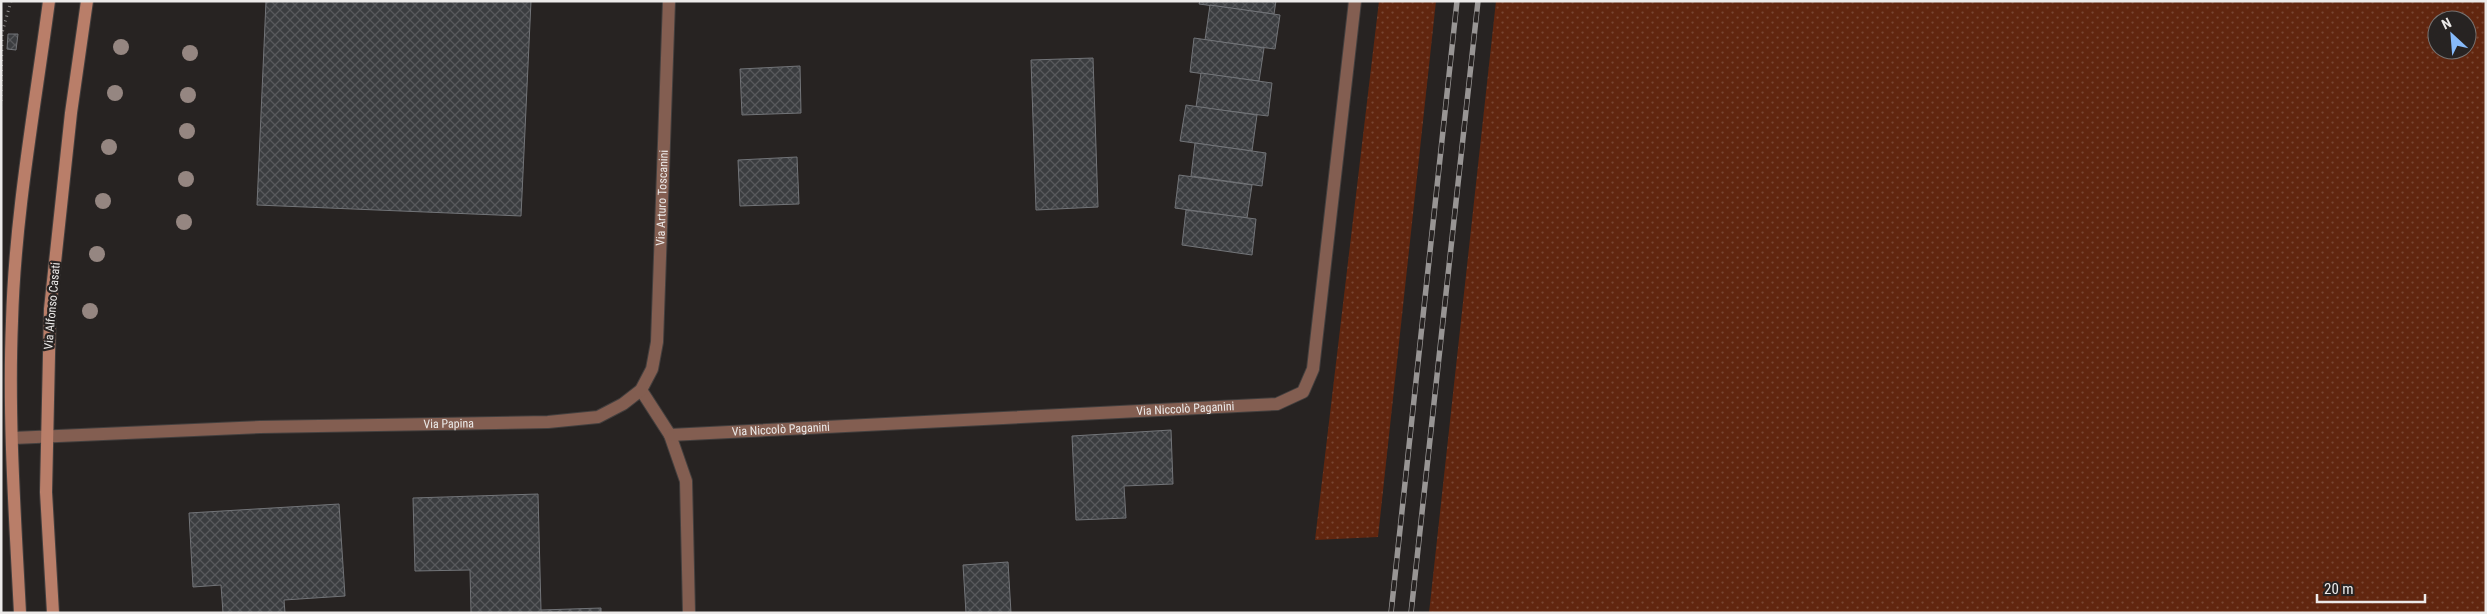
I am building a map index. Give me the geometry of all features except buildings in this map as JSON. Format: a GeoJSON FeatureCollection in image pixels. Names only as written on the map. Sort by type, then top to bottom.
{"type":"FeatureCollection","features":[{"type":"Feature","properties":{"kind":"main road"},"geometry":{"type":"LineString","coordinates":[[20,613],[12,320],[15,264],[49,1]]}},
{"type":"Feature","properties":{"kind":"main road","name":"Via Alfonso Casati"},"geometry":{"type":"LineString","coordinates":[[53,613],[46,492],[50,309],[72,113],[87,1]]}},
{"type":"Feature","properties":{"kind":"street","name":"Via Arturo Toscanini"},"geometry":{"type":"LineString","coordinates":[[641,390],[652,369],[657,342],[670,1]]}},
{"type":"Feature","properties":{"kind":"street","name":"Via Niccolò Paganini"},"geometry":{"type":"LineString","coordinates":[[670,436],[1277,404],[1303,392],[1313,369],[1355,1]]}},
{"type":"Feature","properties":{"kind":"street","name":"Via Papina"},"geometry":{"type":"LineString","coordinates":[[14,438],[260,427],[548,422],[598,417],[623,404],[641,390]]}},
{"type":"Feature","properties":{"kind":"street"},"geometry":{"type":"LineString","coordinates":[[641,390],[670,436],[686,481],[689,613]]}},
{"type":"Feature","properties":{"kind":"path"},"geometry":{"type":"LineString","coordinates":[[1,101],[2,33],[11,1]]}},
{"type":"Feature","properties":{"kind":"shaded area"},"geometry":{"type":"Polygon","coordinates":[[[1379,1],[1436,1],[1378,537],[1315,540],[1379,1]]]}},
{"type":"Feature","properties":{"kind":"shaded area"},"geometry":{"type":"Polygon","coordinates":[[[1496,1],[2486,1],[2486,613],[1429,613],[1496,1]]]}},
{"type":"Feature","properties":{"kind":"railway"},"geometry":{"type":"LineString","coordinates":[[1391,613],[1457,1]]}},
{"type":"Feature","properties":{"kind":"railway"},"geometry":{"type":"LineString","coordinates":[[1411,613],[1478,1]]}}]}
